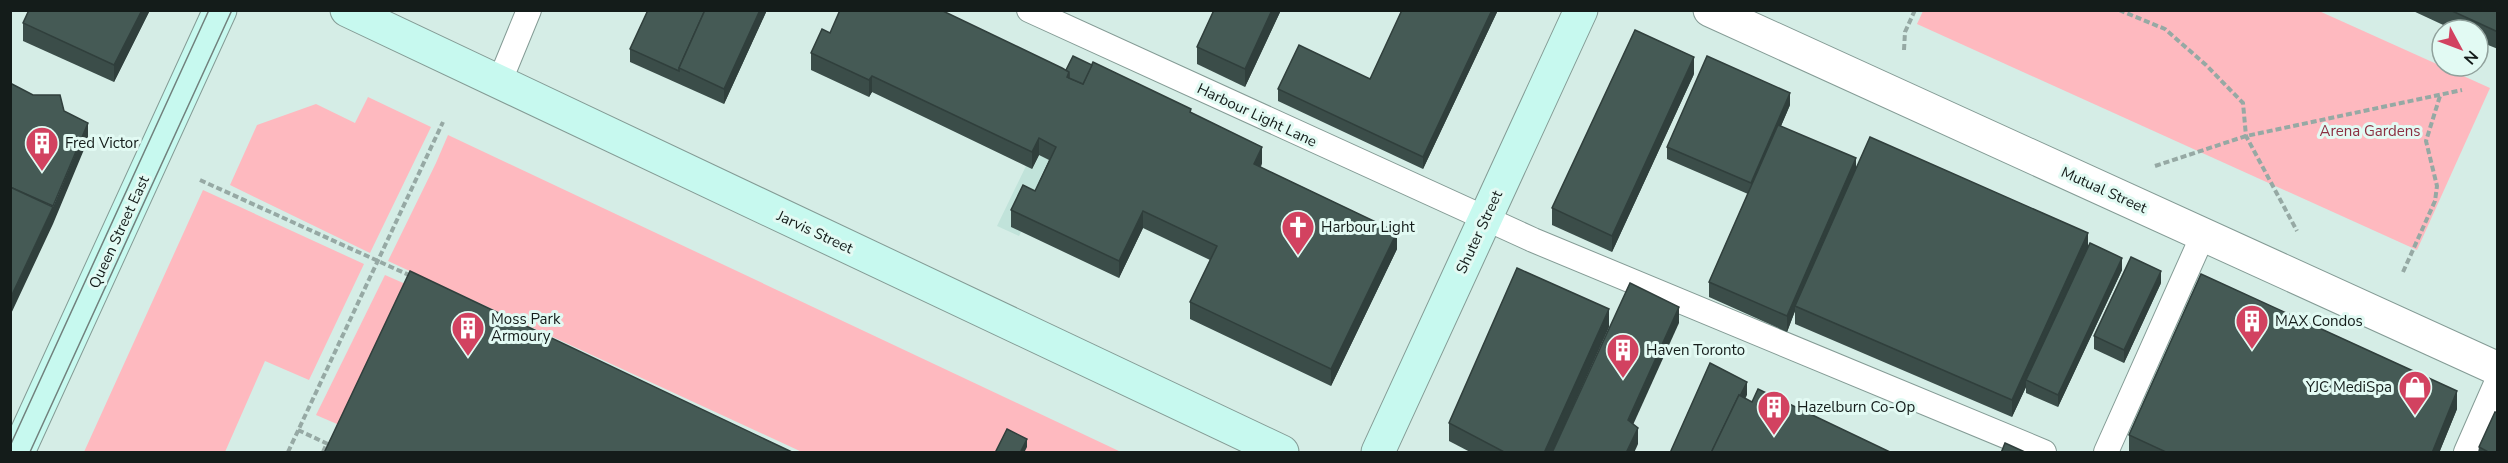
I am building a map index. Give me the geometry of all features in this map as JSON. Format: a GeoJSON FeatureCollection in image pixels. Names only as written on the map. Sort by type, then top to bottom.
{"type":"FeatureCollection","features":[{"type":"Feature","properties":{"kind":"main road","name":"Queen Street East"},"geometry":{"type":"LineString","coordinates":[[18,453],[220,10]]}},
{"type":"Feature","properties":{"kind":"main road","name":"Jarvis Street"},"geometry":{"type":"LineString","coordinates":[[347,10],[1282,453]]}},
{"type":"Feature","properties":{"kind":"main road","name":"Shuter Street"},"geometry":{"type":"LineString","coordinates":[[1378,453],[1581,10]]}},
{"type":"Feature","properties":{"kind":"street","name":"Mutual Street"},"geometry":{"type":"LineString","coordinates":[[1710,10],[2498,369]]}},
{"type":"Feature","properties":{"kind":"lane"},"geometry":{"type":"LineString","coordinates":[[499,83],[529,10]]}},
{"type":"Feature","properties":{"kind":"lane","name":"Harbour Light Lane"},"geometry":{"type":"LineString","coordinates":[[1029,10],[1533,240],[2044,453]]}},
{"type":"Feature","properties":{"kind":"lane"},"geometry":{"type":"LineString","coordinates":[[2106,453],[2203,234]]}},
{"type":"Feature","properties":{"kind":"lane"},"geometry":{"type":"LineString","coordinates":[[2466,453],[2498,379]]}},
{"type":"Feature","properties":{"kind":"path"},"geometry":{"type":"LineString","coordinates":[[1904,50],[1905,32],[1915,10]]}},
{"type":"Feature","properties":{"kind":"path"},"geometry":{"type":"LineString","coordinates":[[2119,10],[2165,29],[2206,65],[2243,103],[2246,136],[2297,231]]}},
{"type":"Feature","properties":{"kind":"path"},"geometry":{"type":"LineString","coordinates":[[2155,166],[2246,136],[2462,90]]}},
{"type":"Feature","properties":{"kind":"path"},"geometry":{"type":"LineString","coordinates":[[2403,272],[2434,201],[2437,186],[2426,141],[2440,96]]}},
{"type":"Feature","properties":{"kind":"path"},"geometry":{"type":"LineString","coordinates":[[288,453],[443,122]]}},
{"type":"Feature","properties":{"kind":"path"},"geometry":{"type":"LineString","coordinates":[[200,180],[416,279]]}},
{"type":"Feature","properties":{"kind":"path"},"geometry":{"type":"LineString","coordinates":[[298,430],[334,447]]}},
{"type":"Feature","properties":{"kind":"path"},"geometry":{"type":"LineString","coordinates":[[323,453],[327,443]]}},
{"type":"Feature","properties":{"kind":"shaded area"},"geometry":{"type":"Polygon","coordinates":[[[1039,155],[1056,163],[1019,236],[997,226],[1026,166],[1032,169],[1039,155]]]}},
{"type":"Feature","properties":{"kind":"green space","name":"Arena Gardens"},"geometry":{"type":"Polygon","coordinates":[[[1923,11],[2319,11],[2430,61],[2430,78],[2468,78],[2490,88],[2417,250],[1917,24],[1923,11]]]}},
{"type":"Feature","properties":{"kind":"green space"},"geometry":{"type":"Polygon","coordinates":[[[368,97],[431,127],[370,253],[230,185],[257,125],[316,104],[355,123],[368,97]]]}},
{"type":"Feature","properties":{"kind":"green space"},"geometry":{"type":"Polygon","coordinates":[[[448,135],[1121,452],[1024,452],[1026,446],[999,452],[802,452],[388,261],[448,135]]]}},
{"type":"Feature","properties":{"kind":"green space"},"geometry":{"type":"Polygon","coordinates":[[[203,190],[364,264],[309,380],[265,361],[225,452],[84,452],[203,190]]]}},
{"type":"Feature","properties":{"kind":"green space"},"geometry":{"type":"Polygon","coordinates":[[[385,275],[410,286],[344,427],[316,415],[385,275]]]}},
{"type":"Feature","properties":{"kind":"building"},"geometry":{"type":"Polygon","coordinates":[[[29,10],[142,10],[114,65],[23,23],[29,10]]]}},
{"type":"Feature","properties":{"kind":"building"},"geometry":{"type":"Polygon","coordinates":[[[648,10],[705,10],[679,71],[630,49],[648,10]]]}},
{"type":"Feature","properties":{"kind":"building"},"geometry":{"type":"Polygon","coordinates":[[[705,10],[760,10],[724,89],[679,68],[705,10]]]}},
{"type":"Feature","properties":{"kind":"building"},"geometry":{"type":"Polygon","coordinates":[[[840,10],[941,10],[1062,68],[1069,72],[1067,77],[1083,84],[1093,62],[1191,109],[1190,112],[1262,147],[1254,164],[1397,232],[1331,369],[1190,302],[1217,246],[1143,211],[1119,261],[1011,210],[1023,185],[1035,191],[1056,147],[1039,138],[1032,152],[872,76],[869,80],[811,53],[822,29],[830,33],[840,10]]]}},
{"type":"Feature","properties":{"kind":"building"},"geometry":{"type":"Polygon","coordinates":[[[1214,10],[1272,10],[1245,69],[1197,47],[1214,10]]]}},
{"type":"Feature","properties":{"kind":"building"},"geometry":{"type":"Polygon","coordinates":[[[1402,10],[1492,10],[1423,157],[1278,89],[1299,45],[1370,79],[1402,10]]]}},
{"type":"Feature","properties":{"kind":"building"},"geometry":{"type":"Polygon","coordinates":[[[2450,10],[2498,10],[2498,32],[2490,28],[2490,18],[2467,18],[2450,10]]]}},
{"type":"Feature","properties":{"kind":"building"},"geometry":{"type":"Polygon","coordinates":[[[1635,30],[1694,57],[1612,236],[1552,208],[1635,30]]]}},
{"type":"Feature","properties":{"kind":"building"},"geometry":{"type":"Polygon","coordinates":[[[1073,56],[1092,65],[1083,84],[1069,78],[1069,72],[1066,70],[1073,56]]]}},
{"type":"Feature","properties":{"kind":"building"},"geometry":{"type":"Polygon","coordinates":[[[1707,56],[1790,93],[1751,183],[1667,147],[1707,56]]]}},
{"type":"Feature","properties":{"kind":"building","name":"Fred Victor"},"geometry":{"type":"Polygon","coordinates":[[[10,83],[33,95],[60,95],[64,111],[88,123],[53,206],[10,187],[10,83]]]}},
{"type":"Feature","properties":{"kind":"building"},"geometry":{"type":"Polygon","coordinates":[[[1778,125],[1856,158],[1787,316],[1709,282],[1778,125]]]}},
{"type":"Feature","properties":{"kind":"building"},"geometry":{"type":"Polygon","coordinates":[[[1870,137],[2088,233],[2012,400],[1795,306],[1870,137]]]}},
{"type":"Feature","properties":{"kind":"building"},"geometry":{"type":"Polygon","coordinates":[[[10,187],[53,207],[10,299],[10,187]]]}},
{"type":"Feature","properties":{"kind":"building"},"geometry":{"type":"Polygon","coordinates":[[[2090,243],[2122,258],[2058,395],[2026,380],[2090,243]]]}},
{"type":"Feature","properties":{"kind":"building"},"geometry":{"type":"Polygon","coordinates":[[[2131,257],[2161,271],[2124,350],[2094,336],[2131,257]]]}},
{"type":"Feature","properties":{"kind":"building"},"geometry":{"type":"Polygon","coordinates":[[[1517,268],[1609,309],[1544,453],[1506,453],[1449,423],[1517,268]]]}},
{"type":"Feature","properties":{"kind":"building","name":"Moss Park Armoury"},"geometry":{"type":"Polygon","coordinates":[[[410,271],[794,453],[324,453],[410,271]]]}},
{"type":"Feature","properties":{"kind":"building","name":"MAX Condos"},"geometry":{"type":"Polygon","coordinates":[[[2201,274],[2457,391],[2432,453],[2168,453],[2129,435],[2201,274]]]}},
{"type":"Feature","properties":{"kind":"building","name":"Haven Toronto"},"geometry":{"type":"Polygon","coordinates":[[[1630,283],[1679,307],[1628,420],[1638,428],[1626,453],[1552,453],[1630,283]]]}},
{"type":"Feature","properties":{"kind":"building"},"geometry":{"type":"Polygon","coordinates":[[[1710,363],[1747,382],[1711,453],[1670,453],[1710,363]]]}},
{"type":"Feature","properties":{"kind":"building"},"geometry":{"type":"Polygon","coordinates":[[[1758,389],[1892,453],[1711,453],[1739,395],[1752,402],[1758,389]]]}},
{"type":"Feature","properties":{"kind":"building"},"geometry":{"type":"Polygon","coordinates":[[[2495,412],[2498,413],[2498,453],[2490,453],[2479,447],[2495,412]]]}},
{"type":"Feature","properties":{"kind":"building"},"geometry":{"type":"Polygon","coordinates":[[[1007,429],[1027,439],[1020,453],[995,453],[1007,429]]]}},
{"type":"Feature","properties":{"kind":"building"},"geometry":{"type":"Polygon","coordinates":[[[2005,443],[2027,453],[2001,453],[2005,443]]]}},
{"type":"Feature","properties":{"kind":"tram line"},"geometry":{"type":"LineString","coordinates":[[10,446],[209,10]]}},
{"type":"Feature","properties":{"kind":"tram line"},"geometry":{"type":"LineString","coordinates":[[30,452],[232,10]]}},
{"type":"Feature","properties":{"kind":"place","name":"Fred Victor"},"geometry":{"type":"Point","coordinates":[42,172]}},
{"type":"Feature","properties":{"kind":"place","name":"Harbour Light"},"geometry":{"type":"Point","coordinates":[1298,256]}},
{"type":"Feature","properties":{"kind":"place","name":"MAX Condos"},"geometry":{"type":"Point","coordinates":[2252,350]}},
{"type":"Feature","properties":{"kind":"place","name":"Moss Park Armoury"},"geometry":{"type":"Point","coordinates":[468,357]}},
{"type":"Feature","properties":{"kind":"place","name":"Haven Toronto"},"geometry":{"type":"Point","coordinates":[1623,379]}},
{"type":"Feature","properties":{"kind":"place","name":"YJC MediSpa"},"geometry":{"type":"Point","coordinates":[2415,416]}},
{"type":"Feature","properties":{"kind":"place","name":"Hazelburn Co-Op"},"geometry":{"type":"Point","coordinates":[1774,436]}}]}
